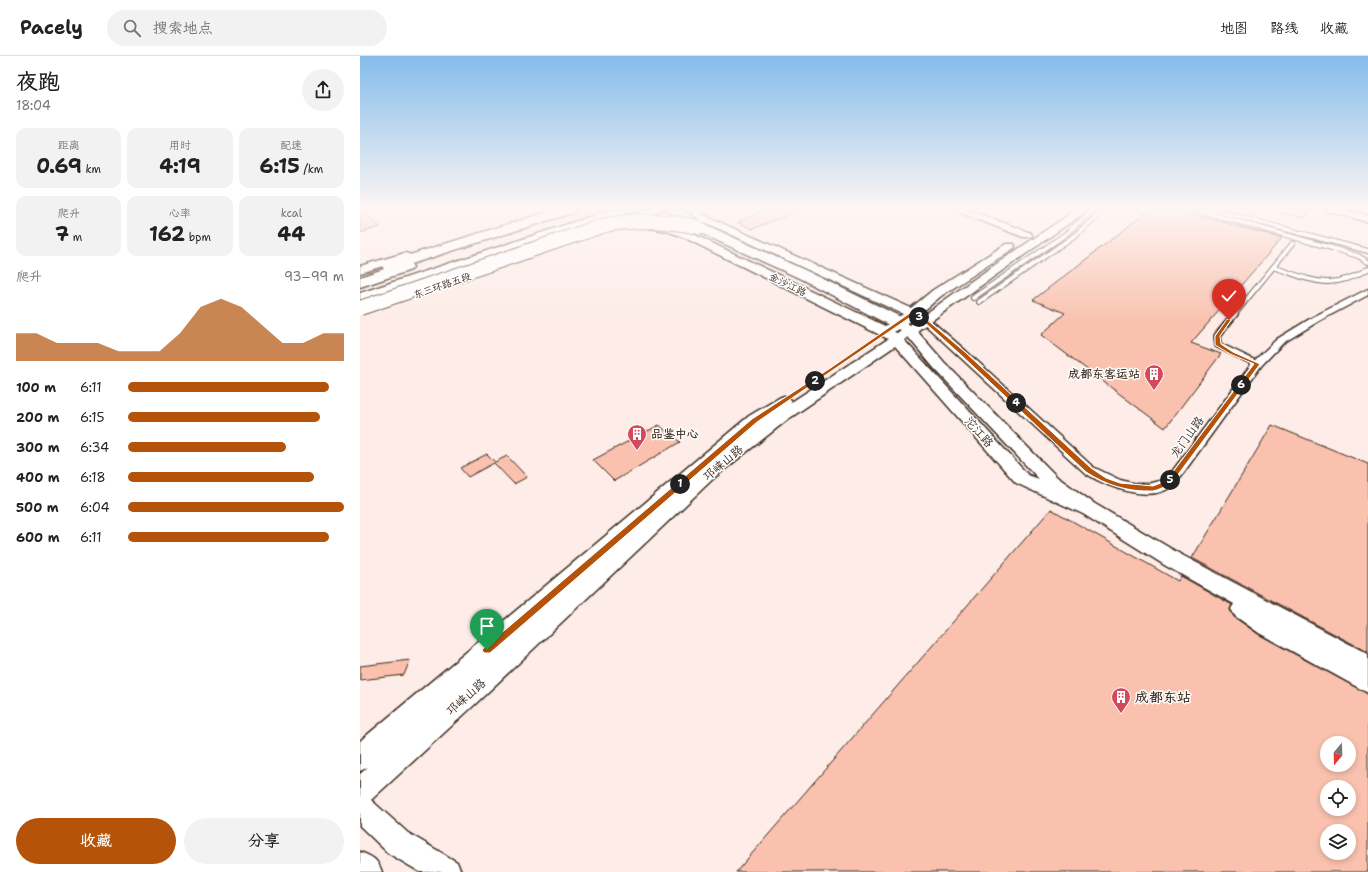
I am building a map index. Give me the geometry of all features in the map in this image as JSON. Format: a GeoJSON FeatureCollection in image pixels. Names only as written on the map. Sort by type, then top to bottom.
{"type":"FeatureCollection","features":[{"type":"Feature","properties":{"kind":"highway"},"geometry":{"type":"LineString","coordinates":[[360,276],[451,247]]}},
{"type":"Feature","properties":{"kind":"highway"},"geometry":{"type":"LineString","coordinates":[[360,282],[469,247]]}},
{"type":"Feature","properties":{"kind":"highway","name":"东三环路五段"},"geometry":{"type":"LineString","coordinates":[[360,298],[513,247]]}},
{"type":"Feature","properties":{"kind":"highway"},"geometry":{"type":"LineString","coordinates":[[360,308],[541,247]]}},
{"type":"Feature","properties":{"kind":"highway"},"geometry":{"type":"LineString","coordinates":[[743,247],[804,275],[905,326]]}},
{"type":"Feature","properties":{"kind":"street"},"geometry":{"type":"LineString","coordinates":[[360,270],[434,247]]}},
{"type":"Feature","properties":{"kind":"street","name":"东三环路五段"},"geometry":{"type":"LineString","coordinates":[[360,313],[550,247]]}},
{"type":"Feature","properties":{"kind":"street","name":"金沙江路"},"geometry":{"type":"LineString","coordinates":[[716,247],[905,326]]}},
{"type":"Feature","properties":{"kind":"street"},"geometry":{"type":"LineString","coordinates":[[768,247],[867,292],[905,326],[939,365],[1051,481],[1089,509],[1173,560],[1368,666]]}},
{"type":"Feature","properties":{"kind":"street","name":"邛崃山路"},"geometry":{"type":"LineString","coordinates":[[360,792],[463,700],[709,474],[781,416],[905,326],[937,293],[1008,247]]}},
{"type":"Feature","properties":{"kind":"street","name":"邛崃山路"},"geometry":{"type":"LineString","coordinates":[[360,758],[755,420],[976,282],[1028,247]]}},
{"type":"Feature","properties":{"kind":"street","name":"龙门山路"},"geometry":{"type":"LineString","coordinates":[[905,326],[963,353],[1089,470],[1104,480],[1137,488],[1154,488],[1168,482],[1257,364],[1280,341],[1316,319],[1368,292]]}},
{"type":"Feature","properties":{"kind":"street"},"geometry":{"type":"LineString","coordinates":[[1173,560],[1266,626],[1368,682]]}},
{"type":"Feature","properties":{"kind":"street"},"geometry":{"type":"LineString","coordinates":[[360,808],[398,842],[447,872]]}},
{"type":"Feature","properties":{"kind":"street"},"geometry":{"type":"LineString","coordinates":[[360,866],[368,872]]}},
{"type":"Feature","properties":{"kind":"lane"},"geometry":{"type":"LineString","coordinates":[[973,298],[1047,247]]}},
{"type":"Feature","properties":{"kind":"lane"},"geometry":{"type":"LineString","coordinates":[[979,302],[1058,247]]}},
{"type":"Feature","properties":{"kind":"lane"},"geometry":{"type":"LineString","coordinates":[[1257,364],[1218,345],[1217,336],[1290,247]]}},
{"type":"Feature","properties":{"kind":"lane"},"geometry":{"type":"LineString","coordinates":[[1329,247],[1358,256],[1368,262]]}},
{"type":"Feature","properties":{"kind":"lane"},"geometry":{"type":"LineString","coordinates":[[1353,247],[1368,251]]}},
{"type":"Feature","properties":{"kind":"lane"},"geometry":{"type":"LineString","coordinates":[[1273,267],[1316,280],[1333,282],[1339,282],[1368,269]]}},
{"type":"Feature","properties":{"kind":"building"},"geometry":{"type":"Polygon","coordinates":[[[1102,247],[1274,247],[1191,343],[1221,354],[1165,428],[1041,335],[1065,313],[1033,300],[1102,247]]]}},
{"type":"Feature","properties":{"kind":"building","name":"品鉴中心"},"geometry":{"type":"Polygon","coordinates":[[[659,425],[680,442],[614,481],[593,460],[659,425]]]}},
{"type":"Feature","properties":{"kind":"building"},"geometry":{"type":"Polygon","coordinates":[[[1272,425],[1368,464],[1368,652],[1192,558],[1272,425]]]}},
{"type":"Feature","properties":{"kind":"building"},"geometry":{"type":"Polygon","coordinates":[[[487,454],[495,462],[507,456],[527,477],[514,484],[494,463],[468,477],[460,468],[487,454]]]}},
{"type":"Feature","properties":{"kind":"building","name":"成都东站"},"geometry":{"type":"Polygon","coordinates":[[[1051,509],[1178,581],[1181,576],[1232,605],[1230,610],[1234,617],[1258,634],[1368,694],[1368,872],[736,872],[1051,509]]]}},
{"type":"Feature","properties":{"kind":"building"},"geometry":{"type":"Polygon","coordinates":[[[410,660],[404,675],[360,680],[360,666],[410,660]]]}},
{"type":"Feature","properties":{"kind":"place","name":"成都东客运站"},"geometry":{"type":"Point","coordinates":[1154,391]}},
{"type":"Feature","properties":{"kind":"place","name":"品鉴中心"},"geometry":{"type":"Point","coordinates":[637,451]}},
{"type":"Feature","properties":{"kind":"place","name":"成都东站"},"geometry":{"type":"Point","coordinates":[1121,714]}},
{"type":"Feature","properties":{"kind":"route"},"geometry":{"type":"LineString","coordinates":[[487,650],[755,420],[831,371],[912,314],[925,320],[963,353],[1089,470],[1104,480],[1137,488],[1154,488],[1168,482],[1178,472],[1257,364],[1218,345],[1216,340],[1217,336],[1229,320]]}}]}
